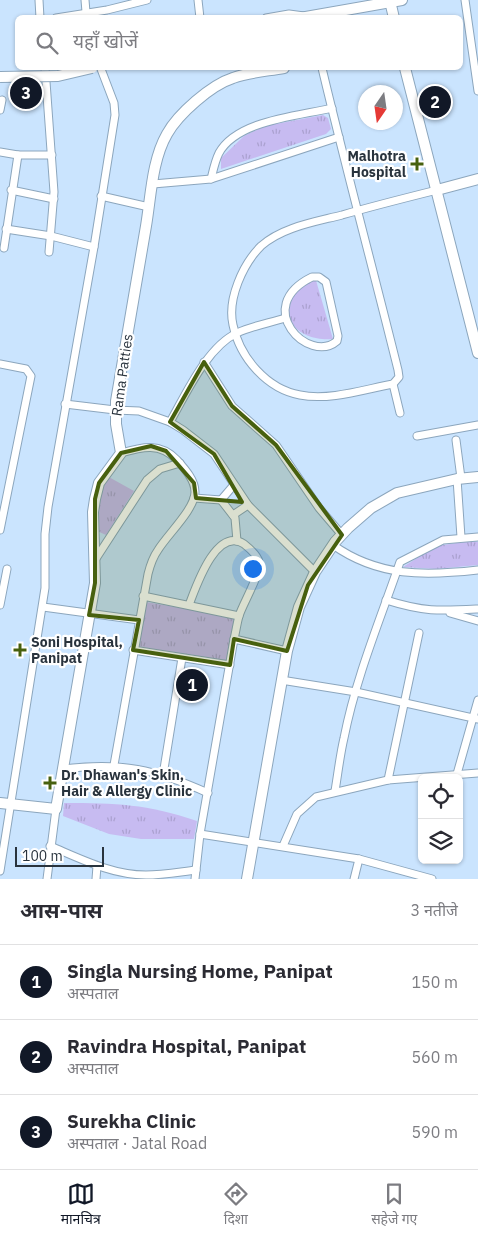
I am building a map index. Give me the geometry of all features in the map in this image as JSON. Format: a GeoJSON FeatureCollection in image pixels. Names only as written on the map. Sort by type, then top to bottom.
{"type":"FeatureCollection","features":[{"type":"Feature","properties":{"kind":"street"},"geometry":{"type":"LineString","coordinates":[[39,0],[40,15]]}},
{"type":"Feature","properties":{"kind":"street"},"geometry":{"type":"LineString","coordinates":[[85,0],[86,12]]}},
{"type":"Feature","properties":{"kind":"street"},"geometry":{"type":"LineString","coordinates":[[71,15],[86,12],[107,14],[123,3],[147,0]]}},
{"type":"Feature","properties":{"kind":"street"},"geometry":{"type":"LineString","coordinates":[[198,0],[200,15]]}},
{"type":"Feature","properties":{"kind":"street"},"geometry":{"type":"LineString","coordinates":[[313,15],[386,1],[402,0]]}},
{"type":"Feature","properties":{"kind":"street"},"geometry":{"type":"LineString","coordinates":[[465,0],[474,47],[478,90]]}},
{"type":"Feature","properties":{"kind":"street"},"geometry":{"type":"LineString","coordinates":[[386,1],[393,15]]}},
{"type":"Feature","properties":{"kind":"street"},"geometry":{"type":"LineString","coordinates":[[45,70],[54,199],[49,252]]}},
{"type":"Feature","properties":{"kind":"street"},"geometry":{"type":"LineString","coordinates":[[0,77],[58,76],[90,70]]}},
{"type":"Feature","properties":{"kind":"street"},"geometry":{"type":"LineString","coordinates":[[46,82],[92,70]]}},
{"type":"Feature","properties":{"kind":"street"},"geometry":{"type":"LineString","coordinates":[[0,871],[5,803],[46,588],[46,522],[65,404],[94,247],[115,109],[101,70]]}},
{"type":"Feature","properties":{"kind":"street","name":"Rama Patties"},"geometry":{"type":"LineString","coordinates":[[121,453],[115,410],[157,162],[167,134],[196,102],[233,78],[274,70]]}},
{"type":"Feature","properties":{"kind":"street"},"geometry":{"type":"LineString","coordinates":[[322,70],[339,137],[358,210],[398,370],[399,377],[394,384],[315,397],[284,391],[263,377],[253,366],[236,334],[232,315],[238,284],[251,257],[262,246],[291,229],[358,210],[478,179]]}},
{"type":"Feature","properties":{"kind":"street"},"geometry":{"type":"LineString","coordinates":[[406,70],[478,353]]}},
{"type":"Feature","properties":{"kind":"street"},"geometry":{"type":"LineString","coordinates":[[0,110],[2,100]]}},
{"type":"Feature","properties":{"kind":"street"},"geometry":{"type":"LineString","coordinates":[[210,179],[219,154],[225,145],[243,132],[263,124],[332,108]]}},
{"type":"Feature","properties":{"kind":"street"},"geometry":{"type":"LineString","coordinates":[[153,184],[210,179],[339,137]]}},
{"type":"Feature","properties":{"kind":"street"},"geometry":{"type":"LineString","coordinates":[[0,152],[18,155],[52,155]]}},
{"type":"Feature","properties":{"kind":"street"},"geometry":{"type":"LineString","coordinates":[[4,248],[11,190],[18,155]]}},
{"type":"Feature","properties":{"kind":"street"},"geometry":{"type":"LineString","coordinates":[[11,190],[54,199]]}},
{"type":"Feature","properties":{"kind":"street"},"geometry":{"type":"LineString","coordinates":[[101,196],[149,207]]}},
{"type":"Feature","properties":{"kind":"street"},"geometry":{"type":"LineString","coordinates":[[6,229],[51,236],[94,247]]}},
{"type":"Feature","properties":{"kind":"street"},"geometry":{"type":"LineString","coordinates":[[312,276],[319,277],[326,282],[337,341],[333,345],[322,346],[301,340],[292,333],[285,318],[284,309],[289,295],[304,280],[312,276]]}},
{"type":"Feature","properties":{"kind":"street"},"geometry":{"type":"LineString","coordinates":[[170,422],[204,362],[236,334],[285,318]]}},
{"type":"Feature","properties":{"kind":"street"},"geometry":{"type":"LineString","coordinates":[[204,362],[232,406],[276,445],[316,504],[342,535]]}},
{"type":"Feature","properties":{"kind":"street"},"geometry":{"type":"LineString","coordinates":[[0,364],[26,369],[31,376],[0,530]]}},
{"type":"Feature","properties":{"kind":"street"},"geometry":{"type":"LineString","coordinates":[[394,384],[400,413]]}},
{"type":"Feature","properties":{"kind":"street"},"geometry":{"type":"LineString","coordinates":[[65,404],[115,410],[139,410],[170,422],[214,454],[248,505],[315,572]]}},
{"type":"Feature","properties":{"kind":"street"},"geometry":{"type":"LineString","coordinates":[[417,436],[478,425]]}},
{"type":"Feature","properties":{"kind":"street"},"geometry":{"type":"LineString","coordinates":[[456,440],[461,537]]}},
{"type":"Feature","properties":{"kind":"street"},"geometry":{"type":"LineString","coordinates":[[47,879],[56,809],[95,583],[93,512],[99,483],[121,453],[137,448],[159,447],[172,454],[194,483],[194,498],[154,557],[143,596],[114,765]]}},
{"type":"Feature","properties":{"kind":"street"},"geometry":{"type":"LineString","coordinates":[[95,560],[147,480],[160,469],[180,463]]}},
{"type":"Feature","properties":{"kind":"street"},"geometry":{"type":"LineString","coordinates":[[247,879],[287,651],[299,607],[315,572],[342,535],[371,508],[397,493],[459,478],[478,477]]}},
{"type":"Feature","properties":{"kind":"street"},"geometry":{"type":"LineString","coordinates":[[221,500],[234,486]]}},
{"type":"Feature","properties":{"kind":"street"},"geometry":{"type":"LineString","coordinates":[[194,498],[221,500],[233,515],[237,541]]}},
{"type":"Feature","properties":{"kind":"street"},"geometry":{"type":"LineString","coordinates":[[233,515],[248,505]]}},
{"type":"Feature","properties":{"kind":"street"},"geometry":{"type":"LineString","coordinates":[[335,791],[344,737],[356,692],[400,562],[443,540],[478,537]]}},
{"type":"Feature","properties":{"kind":"street"},"geometry":{"type":"LineString","coordinates":[[189,605],[203,571],[217,550],[231,541],[237,541],[244,544],[259,560],[239,616],[234,639],[200,834],[195,879]]}},
{"type":"Feature","properties":{"kind":"street"},"geometry":{"type":"LineString","coordinates":[[333,546],[365,564],[397,571],[430,574],[478,570]]}},
{"type":"Feature","properties":{"kind":"street"},"geometry":{"type":"LineString","coordinates":[[0,605],[7,569]]}},
{"type":"Feature","properties":{"kind":"street"},"geometry":{"type":"LineString","coordinates":[[143,596],[239,616]]}},
{"type":"Feature","properties":{"kind":"street"},"geometry":{"type":"LineString","coordinates":[[386,600],[411,608],[447,612],[478,621]]}},
{"type":"Feature","properties":{"kind":"street"},"geometry":{"type":"LineString","coordinates":[[42,607],[89,615],[139,620]]}},
{"type":"Feature","properties":{"kind":"street"},"geometry":{"type":"LineString","coordinates":[[447,612],[478,609]]}},
{"type":"Feature","properties":{"kind":"street"},"geometry":{"type":"LineString","coordinates":[[388,780],[419,633]]}},
{"type":"Feature","properties":{"kind":"street"},"geometry":{"type":"LineString","coordinates":[[234,639],[287,651]]}},
{"type":"Feature","properties":{"kind":"street"},"geometry":{"type":"LineString","coordinates":[[134,650],[230,665]]}},
{"type":"Feature","properties":{"kind":"street"},"geometry":{"type":"LineString","coordinates":[[163,775],[182,658]]}},
{"type":"Feature","properties":{"kind":"street"},"geometry":{"type":"LineString","coordinates":[[281,680],[356,692],[476,719]]}},
{"type":"Feature","properties":{"kind":"street"},"geometry":{"type":"LineString","coordinates":[[478,700],[476,719],[457,774],[478,773]]}},
{"type":"Feature","properties":{"kind":"street"},"geometry":{"type":"LineString","coordinates":[[63,769],[114,765],[163,775],[208,793]]}},
{"type":"Feature","properties":{"kind":"street"},"geometry":{"type":"LineString","coordinates":[[283,846],[297,814],[316,797],[388,780],[418,777]]}},
{"type":"Feature","properties":{"kind":"street"},"geometry":{"type":"LineString","coordinates":[[5,803],[56,809]]}},
{"type":"Feature","properties":{"kind":"street"},"geometry":{"type":"LineString","coordinates":[[200,834],[359,859],[432,879]]}},
{"type":"Feature","properties":{"kind":"street"},"geometry":{"type":"LineString","coordinates":[[50,846],[97,866],[144,877],[196,870]]}},
{"type":"Feature","properties":{"kind":"street"},"geometry":{"type":"LineString","coordinates":[[354,879],[359,859]]}},
{"type":"Feature","properties":{"kind":"street"},"geometry":{"type":"LineString","coordinates":[[96,879],[97,866]]}},
{"type":"Feature","properties":{"kind":"highlighted area"},"geometry":{"type":"Polygon","coordinates":[[[204,362],[232,406],[276,445],[342,535],[308,585],[287,651],[234,639],[230,665],[133,650],[139,620],[89,615],[95,583],[95,499],[99,483],[121,453],[151,446],[166,451],[194,483],[196,498],[242,502],[214,454],[170,422],[204,362]]]}},
{"type":"Feature","properties":{"kind":"green space"},"geometry":{"type":"Polygon","coordinates":[[[323,115],[328,118],[331,129],[326,134],[221,169],[221,158],[244,136],[265,126],[323,115]]]}},
{"type":"Feature","properties":{"kind":"green space"},"geometry":{"type":"Polygon","coordinates":[[[315,277],[333,339],[312,337],[303,333],[295,327],[291,320],[289,312],[290,302],[296,291],[315,277]]]}},
{"type":"Feature","properties":{"kind":"green space"},"geometry":{"type":"Polygon","coordinates":[[[107,476],[134,491],[106,535],[97,531],[99,496],[107,476]]]}},
{"type":"Feature","properties":{"kind":"green space"},"geometry":{"type":"Polygon","coordinates":[[[470,541],[478,542],[478,565],[436,569],[403,567],[436,546],[470,541]]]}},
{"type":"Feature","properties":{"kind":"green space"},"geometry":{"type":"Polygon","coordinates":[[[146,602],[234,617],[227,662],[138,647],[146,602]]]}},
{"type":"Feature","properties":{"kind":"green space"},"geometry":{"type":"Polygon","coordinates":[[[64,803],[100,803],[131,806],[179,815],[197,821],[194,839],[141,839],[109,834],[63,816],[64,803]]]}},
{"type":"Feature","properties":{"kind":"place","name":"Surekha Clinic"},"geometry":{"type":"Point","coordinates":[26,93]}},
{"type":"Feature","properties":{"kind":"place","name":"Ravindra Hospital, Panipat"},"geometry":{"type":"Point","coordinates":[435,102]}},
{"type":"Feature","properties":{"kind":"place","name":"Malhotra Hospital"},"geometry":{"type":"Point","coordinates":[417,164]}},
{"type":"Feature","properties":{"kind":"place","name":"Soni Hospital, Panipat"},"geometry":{"type":"Point","coordinates":[20,650]}},
{"type":"Feature","properties":{"kind":"place","name":"Singla Nursing Home, Panipat"},"geometry":{"type":"Point","coordinates":[192,685]}},
{"type":"Feature","properties":{"kind":"place","name":"Dr. Dhawan's Skin, Hair & Allergy Clinic"},"geometry":{"type":"Point","coordinates":[50,783]}}]}
